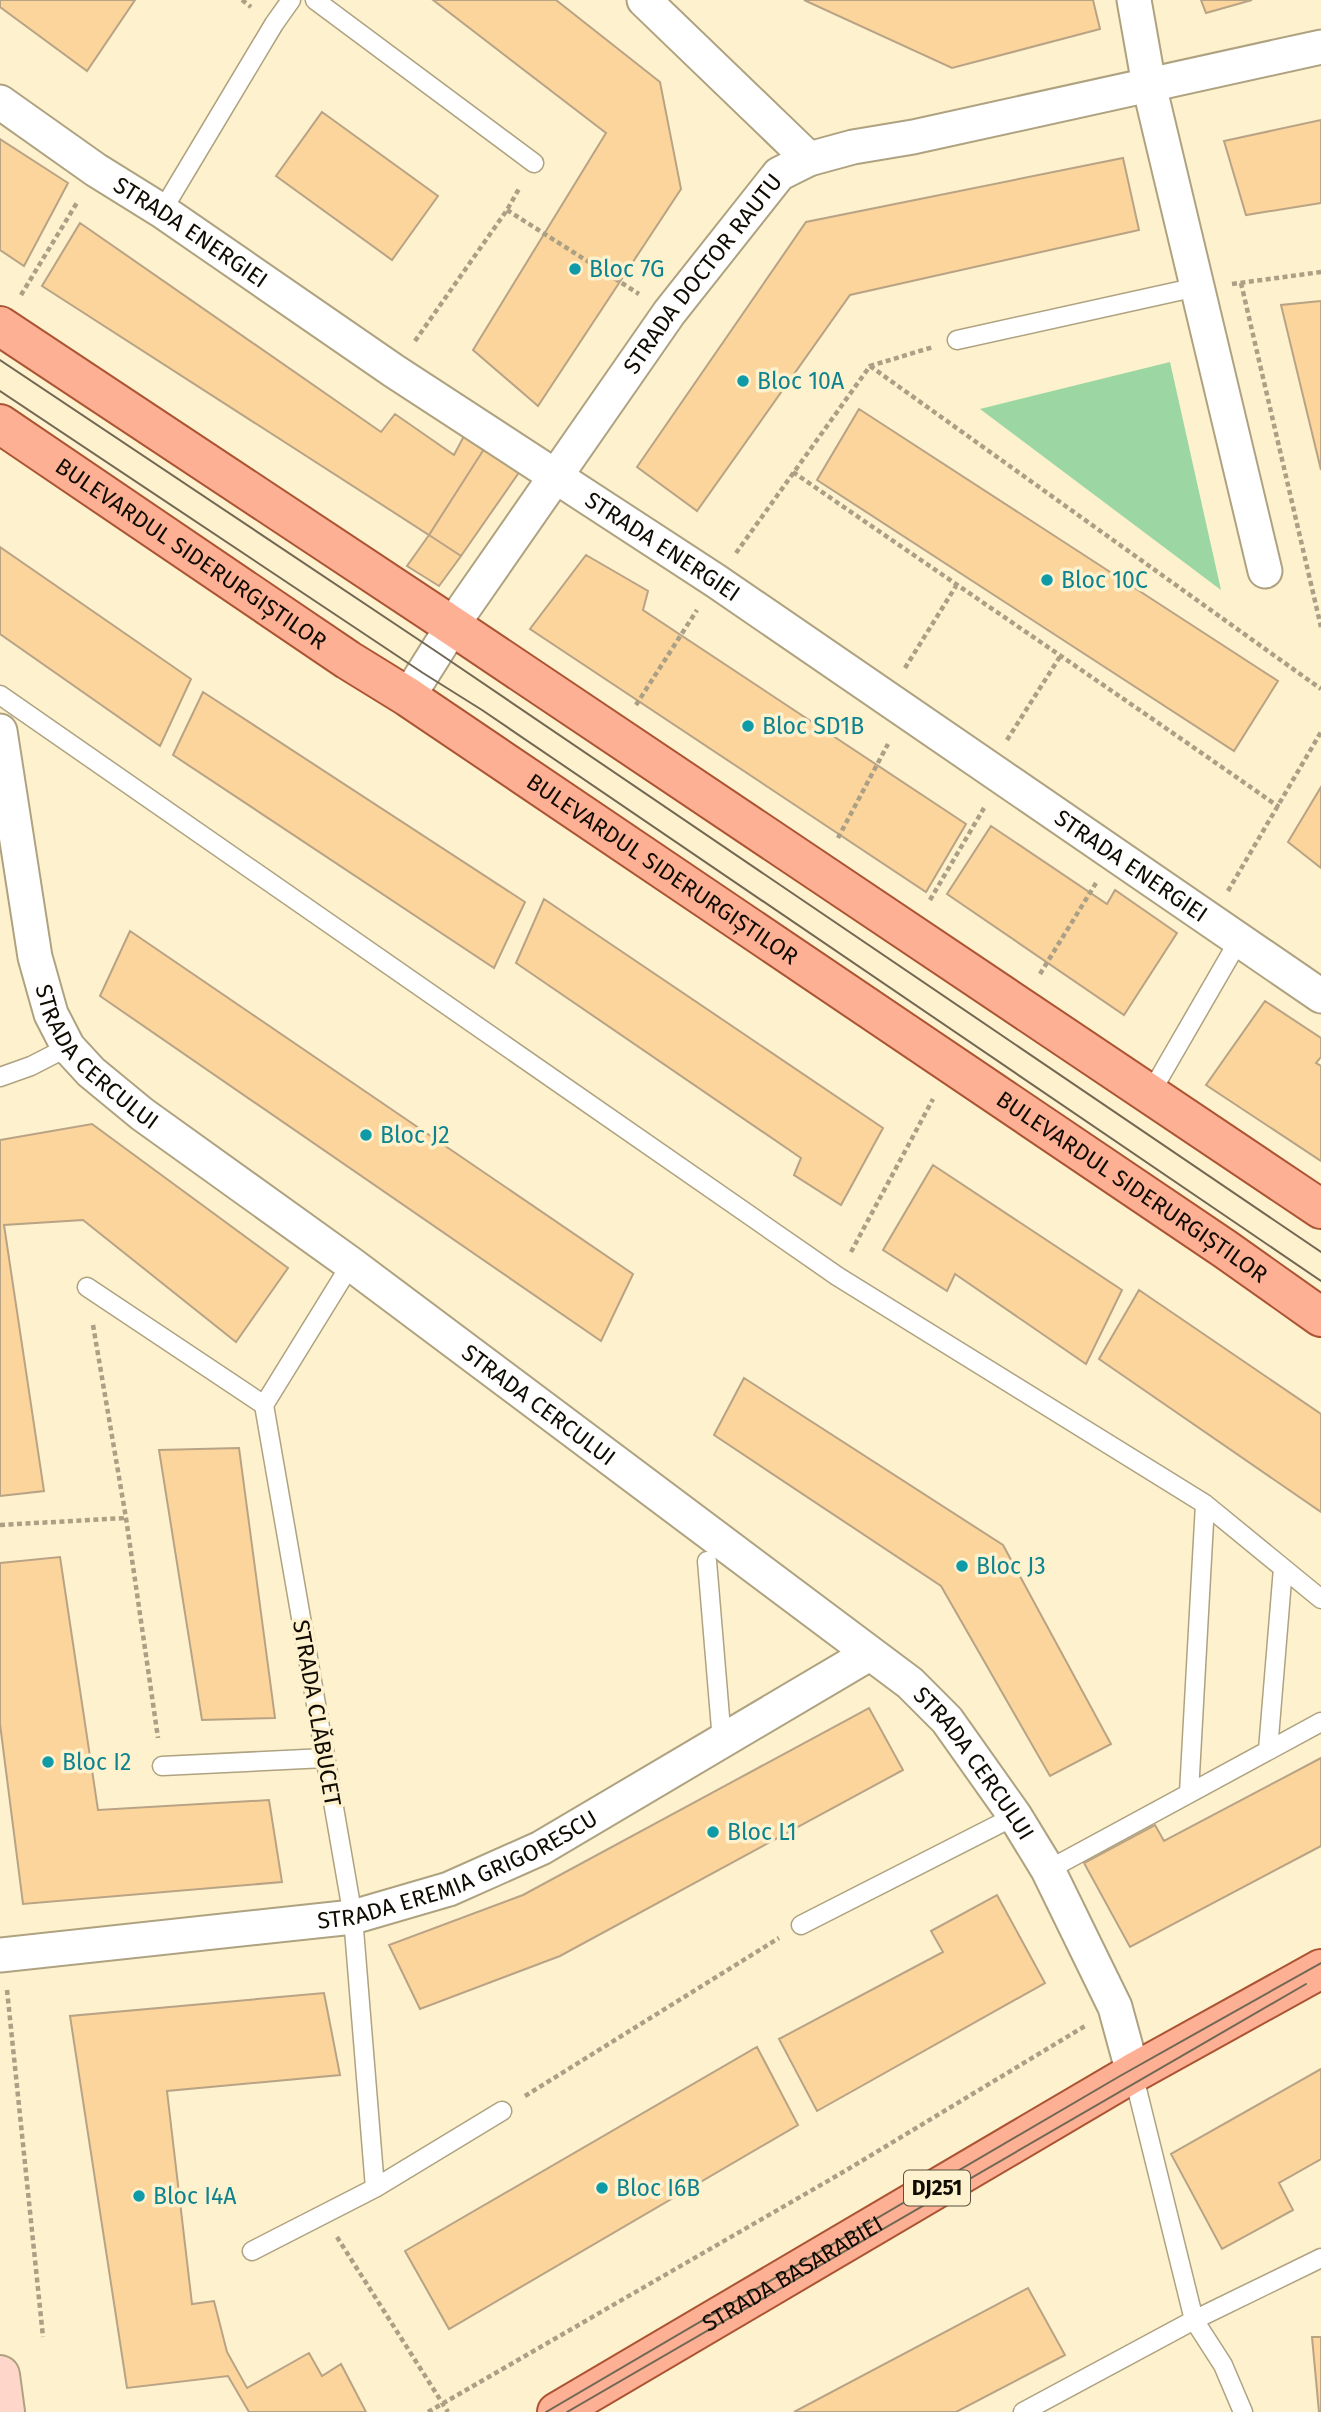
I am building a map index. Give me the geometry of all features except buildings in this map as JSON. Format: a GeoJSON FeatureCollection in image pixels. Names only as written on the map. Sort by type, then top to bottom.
{"type":"FeatureCollection","features":[{"type":"Feature","properties":{"kind":"main road"},"geometry":{"type":"LineString","coordinates":[[1,327],[616,735],[1321,1209]]}},
{"type":"Feature","properties":{"kind":"main road","name":"BULEVARDUL SIDERURGIȘTILOR"},"geometry":{"type":"LineString","coordinates":[[0,424],[348,660],[408,697],[1321,1317]]}},
{"type":"Feature","properties":{"kind":"main road","name":"STRADA BASARABIEI"},"geometry":{"type":"LineString","coordinates":[[557,2412],[1133,2073],[1321,1969]]}},
{"type":"Feature","properties":{"kind":"main road"},"geometry":{"type":"LineString","coordinates":[[0,2375],[5,2412]]}},
{"type":"Feature","properties":{"kind":"street"},"geometry":{"type":"LineString","coordinates":[[644,0],[809,159]]}},
{"type":"Feature","properties":{"kind":"street"},"geometry":{"type":"LineString","coordinates":[[1135,0],[1149,85],[1265,571]]}},
{"type":"Feature","properties":{"kind":"street","name":"STRADA DOCTOR RAUTU"},"geometry":{"type":"LineString","coordinates":[[408,697],[464,608],[669,313],[779,174],[809,159],[853,147],[913,137],[1321,47]]}},
{"type":"Feature","properties":{"kind":"street","name":"STRADA ENERGIEI"},"geometry":{"type":"LineString","coordinates":[[0,102],[96,170],[162,211],[394,370],[716,581],[1321,996]]}},
{"type":"Feature","properties":{"kind":"street","name":"STRADA CERCULUI"},"geometry":{"type":"LineString","coordinates":[[0,731],[35,957],[51,1014],[68,1047],[91,1072],[142,1114],[351,1264],[910,1683],[947,1720],[1015,1816],[1048,1870],[1115,2007],[1133,2073]]}},
{"type":"Feature","properties":{"kind":"street","name":"STRADA EREMIA GRIGORESCU"},"geometry":{"type":"LineString","coordinates":[[2,1955],[353,1917],[449,1889],[541,1848],[869,1654]]}},
{"type":"Feature","properties":{"kind":"lane"},"geometry":{"type":"LineString","coordinates":[[162,211],[291,0]]}},
{"type":"Feature","properties":{"kind":"lane"},"geometry":{"type":"LineString","coordinates":[[315,0],[534,163]]}},
{"type":"Feature","properties":{"kind":"lane"},"geometry":{"type":"LineString","coordinates":[[957,340],[1197,287]]}},
{"type":"Feature","properties":{"kind":"lane"},"geometry":{"type":"LineString","coordinates":[[0,695],[838,1276],[1205,1504],[1321,1599]]}},
{"type":"Feature","properties":{"kind":"lane"},"geometry":{"type":"LineString","coordinates":[[1150,1094],[1239,940]]}},
{"type":"Feature","properties":{"kind":"lane"},"geometry":{"type":"LineString","coordinates":[[0,1077],[31,1066],[68,1047]]}},
{"type":"Feature","properties":{"kind":"lane"},"geometry":{"type":"LineString","coordinates":[[87,1286],[264,1405],[351,1264]]}},
{"type":"Feature","properties":{"kind":"lane","name":"STRADA CLĂBUCET"},"geometry":{"type":"LineString","coordinates":[[264,1405],[353,1917],[375,2188]]}},
{"type":"Feature","properties":{"kind":"lane"},"geometry":{"type":"LineString","coordinates":[[1189,1793],[1205,1504]]}},
{"type":"Feature","properties":{"kind":"lane"},"geometry":{"type":"LineString","coordinates":[[707,1561],[722,1741]]}},
{"type":"Feature","properties":{"kind":"lane"},"geometry":{"type":"LineString","coordinates":[[1268,1750],[1283,1568]]}},
{"type":"Feature","properties":{"kind":"lane"},"geometry":{"type":"LineString","coordinates":[[1048,1870],[1321,1722]]}},
{"type":"Feature","properties":{"kind":"lane"},"geometry":{"type":"LineString","coordinates":[[162,1766],[325,1758]]}},
{"type":"Feature","properties":{"kind":"lane"},"geometry":{"type":"LineString","coordinates":[[801,1925],[1015,1816]]}},
{"type":"Feature","properties":{"kind":"lane"},"geometry":{"type":"LineString","coordinates":[[1133,2073],[1194,2320],[1223,2365],[1243,2412]]}},
{"type":"Feature","properties":{"kind":"lane"},"geometry":{"type":"LineString","coordinates":[[252,2251],[375,2188],[502,2110]]}},
{"type":"Feature","properties":{"kind":"lane"},"geometry":{"type":"LineString","coordinates":[[1023,2412],[1194,2320],[1321,2258]]}},
{"type":"Feature","properties":{"kind":"path"},"geometry":{"type":"LineString","coordinates":[[394,370],[506,210],[534,163]]}},
{"type":"Feature","properties":{"kind":"path"},"geometry":{"type":"LineString","coordinates":[[1,327],[96,170]]}},
{"type":"Feature","properties":{"kind":"path"},"geometry":{"type":"LineString","coordinates":[[506,210],[669,313]]}},
{"type":"Feature","properties":{"kind":"path"},"geometry":{"type":"LineString","coordinates":[[1197,287],[1321,272]]}},
{"type":"Feature","properties":{"kind":"path"},"geometry":{"type":"LineString","coordinates":[[1241,283],[1321,627]]}},
{"type":"Feature","properties":{"kind":"path"},"geometry":{"type":"LineString","coordinates":[[616,735],[716,581],[870,366],[957,340]]}},
{"type":"Feature","properties":{"kind":"path"},"geometry":{"type":"LineString","coordinates":[[870,366],[1321,689]]}},
{"type":"Feature","properties":{"kind":"path"},"geometry":{"type":"LineString","coordinates":[[793,472],[956,586],[1061,654],[1279,807]]}},
{"type":"Feature","properties":{"kind":"path"},"geometry":{"type":"LineString","coordinates":[[817,871],[831,851],[895,705],[956,586]]}},
{"type":"Feature","properties":{"kind":"path"},"geometry":{"type":"LineString","coordinates":[[911,934],[1061,654]]}},
{"type":"Feature","properties":{"kind":"path"},"geometry":{"type":"LineString","coordinates":[[1211,919],[1321,732]]}},
{"type":"Feature","properties":{"kind":"path"},"geometry":{"type":"LineString","coordinates":[[1020,1008],[1113,855]]}},
{"type":"Feature","properties":{"kind":"path"},"geometry":{"type":"LineString","coordinates":[[838,1276],[939,1088],[955,1067]]}},
{"type":"Feature","properties":{"kind":"path"},"geometry":{"type":"LineString","coordinates":[[87,1286],[126,1518],[162,1766]]}},
{"type":"Feature","properties":{"kind":"path"},"geometry":{"type":"LineString","coordinates":[[0,1525],[126,1518]]}},
{"type":"Feature","properties":{"kind":"path"},"geometry":{"type":"LineString","coordinates":[[502,2110],[801,1925]]}},
{"type":"Feature","properties":{"kind":"path"},"geometry":{"type":"LineString","coordinates":[[2,1955],[43,2337]]}},
{"type":"Feature","properties":{"kind":"path"},"geometry":{"type":"LineString","coordinates":[[428,2412],[845,2171],[1115,2007]]}},
{"type":"Feature","properties":{"kind":"path"},"geometry":{"type":"LineString","coordinates":[[324,2216],[448,2412]]}},
{"type":"Feature","properties":{"kind":"green space"},"geometry":{"type":"Polygon","coordinates":[[[1170,362],[1221,590],[980,409],[1170,362]]]}},
{"type":"Feature","properties":{"kind":"tram line"},"geometry":{"type":"LineString","coordinates":[[0,360],[437,652],[1321,1252]]}},
{"type":"Feature","properties":{"kind":"tram line"},"geometry":{"type":"LineString","coordinates":[[0,391],[482,710],[1321,1281]]}},
{"type":"Feature","properties":{"kind":"tram line"},"geometry":{"type":"LineString","coordinates":[[546,2412],[1120,2076],[1321,1963]]}},
{"type":"Feature","properties":{"kind":"tram line"},"geometry":{"type":"LineString","coordinates":[[567,2412],[1306,1984]]}},
{"type":"Feature","properties":{"kind":"place","name":"Bloc 7G"},"geometry":{"type":"Point","coordinates":[575,269]}},
{"type":"Feature","properties":{"kind":"place","name":"Bloc 10A"},"geometry":{"type":"Point","coordinates":[743,381]}},
{"type":"Feature","properties":{"kind":"place","name":"Bloc 10C"},"geometry":{"type":"Point","coordinates":[1047,580]}},
{"type":"Feature","properties":{"kind":"place","name":"Bloc SD1B"},"geometry":{"type":"Point","coordinates":[748,726]}},
{"type":"Feature","properties":{"kind":"place","name":"Bloc J2"},"geometry":{"type":"Point","coordinates":[366,1135]}},
{"type":"Feature","properties":{"kind":"place","name":"Bloc J3"},"geometry":{"type":"Point","coordinates":[962,1566]}},
{"type":"Feature","properties":{"kind":"place","name":"Bloc I2"},"geometry":{"type":"Point","coordinates":[48,1762]}},
{"type":"Feature","properties":{"kind":"place","name":"Bloc L1"},"geometry":{"type":"Point","coordinates":[713,1832]}},
{"type":"Feature","properties":{"kind":"place","name":"Bloc I6B"},"geometry":{"type":"Point","coordinates":[602,2188]}},
{"type":"Feature","properties":{"kind":"place","name":"Bloc I4A"},"geometry":{"type":"Point","coordinates":[139,2196]}}]}
